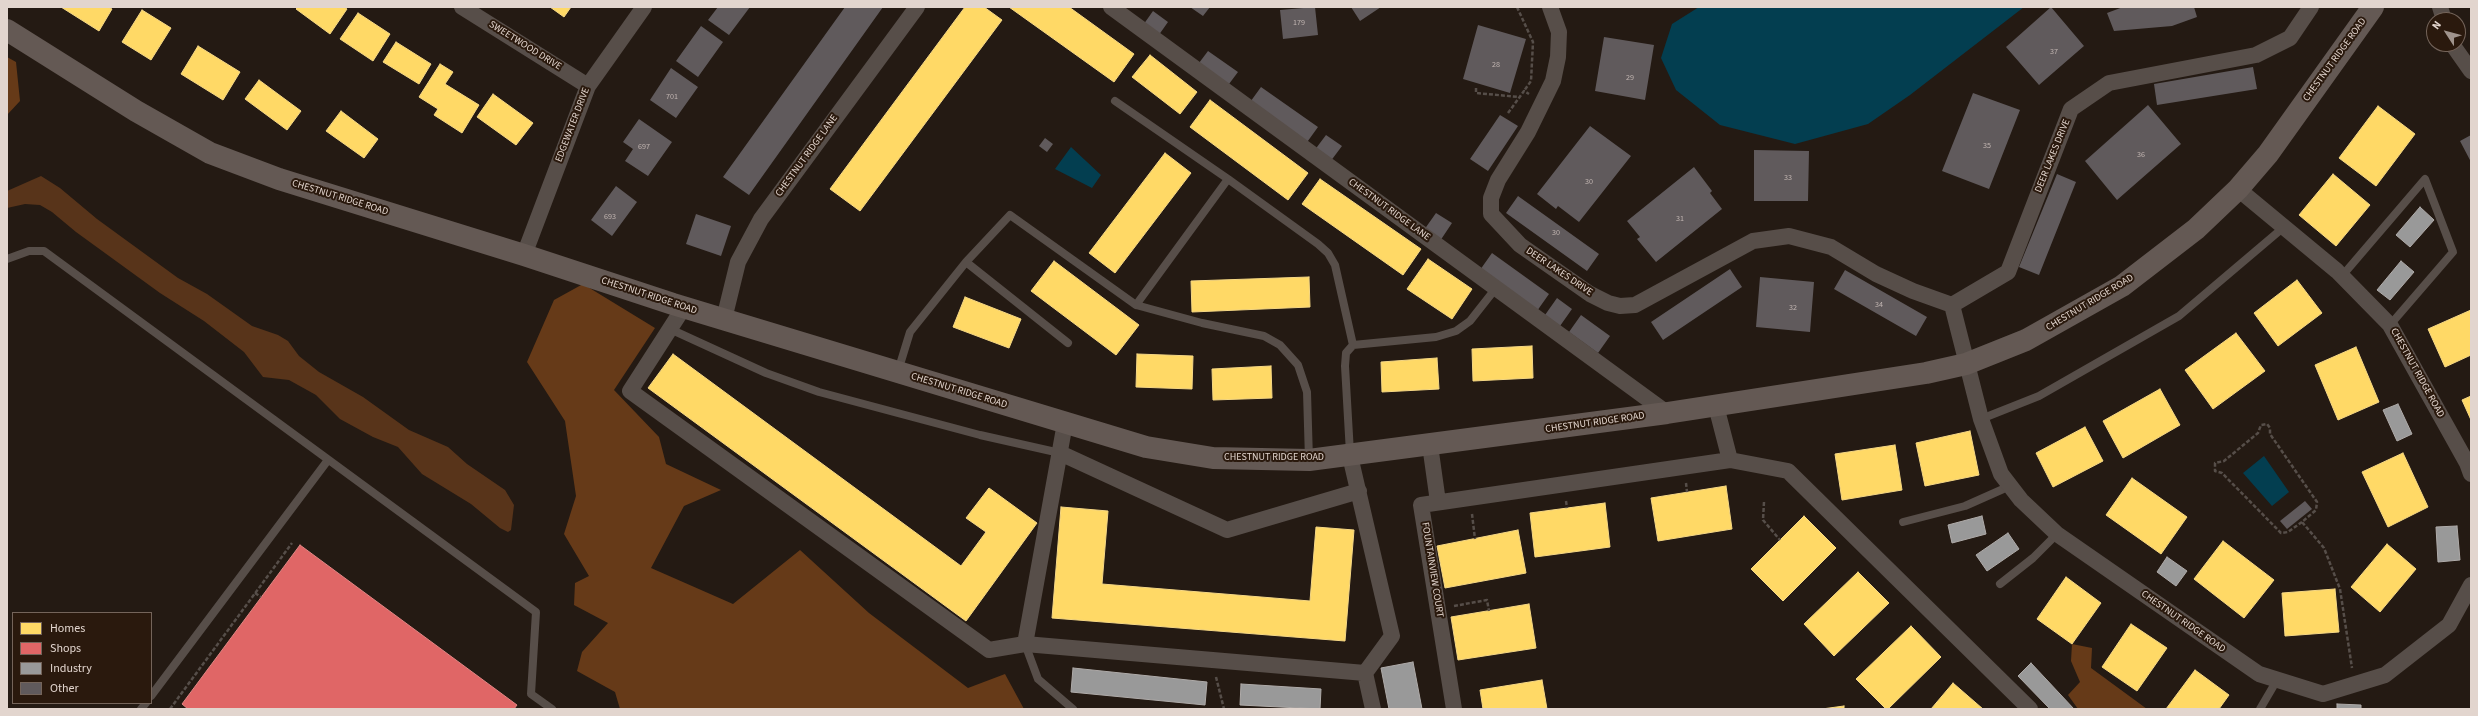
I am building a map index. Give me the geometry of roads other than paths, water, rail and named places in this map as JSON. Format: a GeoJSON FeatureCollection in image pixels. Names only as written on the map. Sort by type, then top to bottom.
{"type":"FeatureCollection","features":[{"type":"Feature","properties":{"kind":"street","name":"SWEETWOOD DRIVE"},"geometry":{"type":"LineString","coordinates":[[462,7],[588,86]]}},
{"type":"Feature","properties":{"kind":"street","name":"EDGEWATER DRIVE"},"geometry":{"type":"LineString","coordinates":[[524,255],[588,86],[644,7]]}},
{"type":"Feature","properties":{"kind":"street","name":"CHESTNUT RIDGE LANE"},"geometry":{"type":"LineString","coordinates":[[724,318],[738,262],[761,219],[917,7]]}},
{"type":"Feature","properties":{"kind":"street","name":"CHESTNUT RIDGE LANE"},"geometry":{"type":"LineString","coordinates":[[1111,7],[1667,413]]}},
{"type":"Feature","properties":{"kind":"street","name":"DEER LAKES DRIVE"},"geometry":{"type":"LineString","coordinates":[[1550,7],[1559,32],[1558,57],[1553,80],[1528,132],[1498,180],[1490,198],[1491,214],[1520,245],[1590,294],[1608,303],[1620,306],[1635,305],[1753,241],[1789,236],[1831,247],[1876,274],[1913,291],[1952,305],[2008,272],[2071,109],[2109,83],[2256,55],[2290,38],[2310,7]]}},
{"type":"Feature","properties":{"kind":"street","name":"CHESTNUT RIDGE ROAD"},"geometry":{"type":"LineString","coordinates":[[7,30],[136,111],[210,153],[279,179],[524,255],[684,307],[724,318],[1065,424],[1146,447],[1213,458],[1309,460],[1350,456],[1667,413],[1926,373],[1966,364],[2041,333],[2122,286],[2196,229],[2238,189],[2268,154],[2373,7]]}},
{"type":"Feature","properties":{"kind":"street"},"geometry":{"type":"LineString","coordinates":[[2458,52],[2471,71]]}},
{"type":"Feature","properties":{"kind":"street","name":"CHESTNUT RIDGE ROAD"},"geometry":{"type":"LineString","coordinates":[[2238,189],[2342,276],[2390,325],[2467,463],[2471,474]]}},
{"type":"Feature","properties":{"kind":"street"},"geometry":{"type":"LineString","coordinates":[[1952,305],[1966,364]]}},
{"type":"Feature","properties":{"kind":"street"},"geometry":{"type":"LineString","coordinates":[[684,307],[630,391],[989,650],[1025,644],[1366,673]]}},
{"type":"Feature","properties":{"kind":"street","name":"CHESTNUT RIDGE ROAD"},"geometry":{"type":"LineString","coordinates":[[1966,364],[1981,419],[2001,474],[2020,500],[2057,534],[2254,672],[2323,694],[2385,675],[2449,625],[2471,585]]}},
{"type":"Feature","properties":{"kind":"street"},"geometry":{"type":"LineString","coordinates":[[1716,406],[1730,460]]}},
{"type":"Feature","properties":{"kind":"street"},"geometry":{"type":"LineString","coordinates":[[1025,644],[1065,424]]}},
{"type":"Feature","properties":{"kind":"street"},"geometry":{"type":"LineString","coordinates":[[1430,445],[1438,502],[1730,460],[1788,471],[2030,709]]}},
{"type":"Feature","properties":{"kind":"street"},"geometry":{"type":"LineString","coordinates":[[1060,453],[1227,530],[1359,491]]}},
{"type":"Feature","properties":{"kind":"street"},"geometry":{"type":"LineString","coordinates":[[1350,456],[1392,636],[1366,673],[1373,709]]}},
{"type":"Feature","properties":{"kind":"street","name":"FOUNTAINVIEW COURT"},"geometry":{"type":"LineString","coordinates":[[1438,502],[1422,505],[1454,709]]}},
{"type":"Feature","properties":{"kind":"lane"},"geometry":{"type":"LineString","coordinates":[[1115,101],[1228,179],[1318,244],[1328,253],[1335,264],[1352,345]]}},
{"type":"Feature","properties":{"kind":"lane"},"geometry":{"type":"LineString","coordinates":[[2342,276],[2425,178],[2453,252],[2390,325]]}},
{"type":"Feature","properties":{"kind":"lane"},"geometry":{"type":"LineString","coordinates":[[1136,305],[1228,179]]}},
{"type":"Feature","properties":{"kind":"lane"},"geometry":{"type":"LineString","coordinates":[[898,372],[910,332],[966,262],[1010,215],[1136,305],[1202,323],[1264,336],[1290,353],[1298,365],[1307,392],[1309,460]]}},
{"type":"Feature","properties":{"kind":"lane"},"geometry":{"type":"LineString","coordinates":[[1981,419],[2039,396],[2179,316],[2284,227]]}},
{"type":"Feature","properties":{"kind":"lane"},"geometry":{"type":"LineString","coordinates":[[7,259],[29,251],[44,251],[536,612],[531,694],[552,709]]}},
{"type":"Feature","properties":{"kind":"lane"},"geometry":{"type":"LineString","coordinates":[[966,262],[1068,343]]}},
{"type":"Feature","properties":{"kind":"lane"},"geometry":{"type":"LineString","coordinates":[[1350,456],[1345,366],[1346,353],[1352,345],[1436,337],[1456,331],[1475,316],[1496,288]]}},
{"type":"Feature","properties":{"kind":"lane"},"geometry":{"type":"LineString","coordinates":[[670,329],[766,372],[819,392],[980,435],[1060,453]]}},
{"type":"Feature","properties":{"kind":"lane"},"geometry":{"type":"LineString","coordinates":[[152,695],[328,460]]}},
{"type":"Feature","properties":{"kind":"lane"},"geometry":{"type":"LineString","coordinates":[[1903,522],[1965,506],[2010,486]]}},
{"type":"Feature","properties":{"kind":"lane"},"geometry":{"type":"LineString","coordinates":[[2000,584],[2033,558],[2057,534]]}},
{"type":"Feature","properties":{"kind":"lane"},"geometry":{"type":"LineString","coordinates":[[1025,644],[1038,679],[1073,709]]}},
{"type":"Feature","properties":{"kind":"lane"},"geometry":{"type":"LineString","coordinates":[[2260,709],[2277,680]]}},
{"type":"Feature","properties":{"kind":"water"},"geometry":{"type":"Polygon","coordinates":[[[1699,7],[2024,7],[1910,95],[1868,124],[1795,144],[1720,125],[1676,90],[1661,58],[1672,24],[1699,7]]]}},
{"type":"Feature","properties":{"kind":"water"},"geometry":{"type":"Polygon","coordinates":[[[1071,147],[1101,175],[1092,188],[1055,169],[1071,147]]]}},
{"type":"Feature","properties":{"kind":"water"},"geometry":{"type":"Polygon","coordinates":[[[2264,456],[2289,492],[2272,506],[2243,473],[2264,456]]]}}]}
